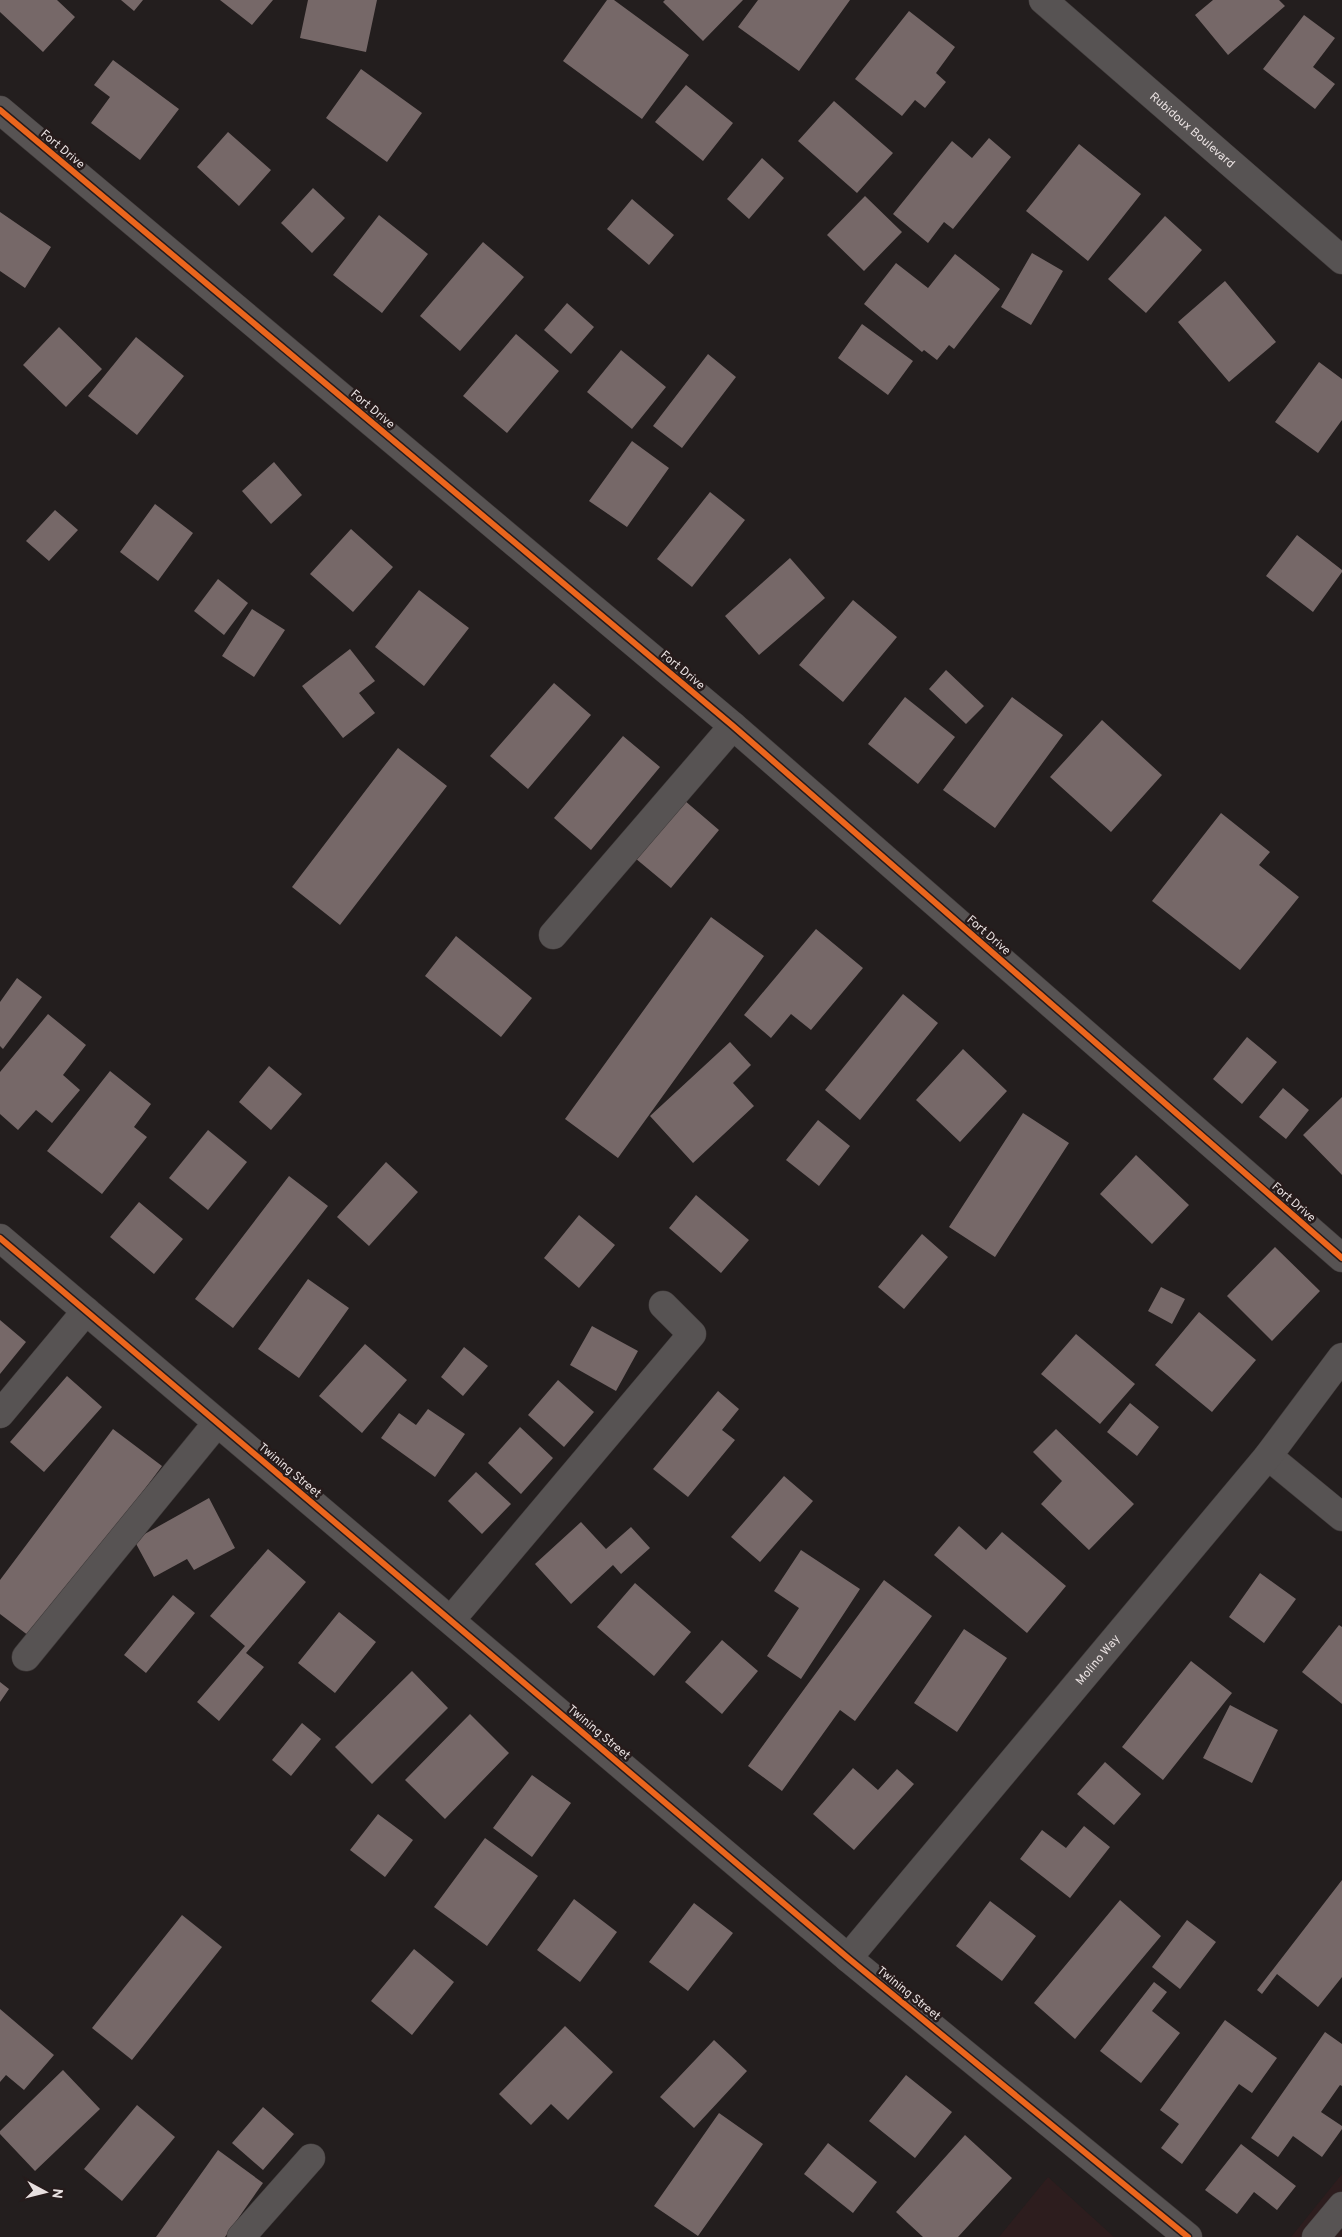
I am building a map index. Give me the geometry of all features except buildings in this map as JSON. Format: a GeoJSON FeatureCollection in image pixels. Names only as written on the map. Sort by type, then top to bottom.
{"type":"FeatureCollection","features":[{"type":"Feature","properties":{"kind":"street","name":"Rubidoux Boulevard"},"geometry":{"type":"LineString","coordinates":[[1043,0],[1342,260]]}},
{"type":"Feature","properties":{"kind":"street","name":"Fort Drive"},"geometry":{"type":"LineString","coordinates":[[0,110],[733,726],[1342,1258]]}},
{"type":"Feature","properties":{"kind":"street"},"geometry":{"type":"LineString","coordinates":[[553,935],[733,726]]}},
{"type":"Feature","properties":{"kind":"street","name":"Twining Street"},"geometry":{"type":"LineString","coordinates":[[0,1238],[848,1958],[1188,2237]]}},
{"type":"Feature","properties":{"kind":"street"},"geometry":{"type":"LineString","coordinates":[[451,1620],[692,1334],[663,1305]]}},
{"type":"Feature","properties":{"kind":"street"},"geometry":{"type":"LineString","coordinates":[[0,1414],[86,1311]]}},
{"type":"Feature","properties":{"kind":"street","name":"Molino Way"},"geometry":{"type":"LineString","coordinates":[[848,1958],[1268,1456],[1342,1357]]}},
{"type":"Feature","properties":{"kind":"street"},"geometry":{"type":"LineString","coordinates":[[26,1657],[217,1422]]}},
{"type":"Feature","properties":{"kind":"street"},"geometry":{"type":"LineString","coordinates":[[1268,1456],[1342,1516]]}},
{"type":"Feature","properties":{"kind":"street"},"geometry":{"type":"LineString","coordinates":[[241,2237],[310,2158]]}},
{"type":"Feature","properties":{"kind":"street"},"geometry":{"type":"LineString","coordinates":[[1316,2237],[1342,2206]]}},
{"type":"Feature","properties":{"kind":"shaded area"},"geometry":{"type":"Polygon","coordinates":[[[1342,2174],[1342,2237],[1291,2237],[1342,2174]]]}},
{"type":"Feature","properties":{"kind":"shaded area"},"geometry":{"type":"Polygon","coordinates":[[[1048,2177],[1114,2237],[999,2237],[1048,2177]]]}},
{"type":"Feature","properties":{"kind":"cycle path"},"geometry":{"type":"LineString","coordinates":[[0,110],[733,726],[1342,1258]]}},
{"type":"Feature","properties":{"kind":"cycle path"},"geometry":{"type":"LineString","coordinates":[[0,1238],[848,1958],[1188,2237]]}}]}
